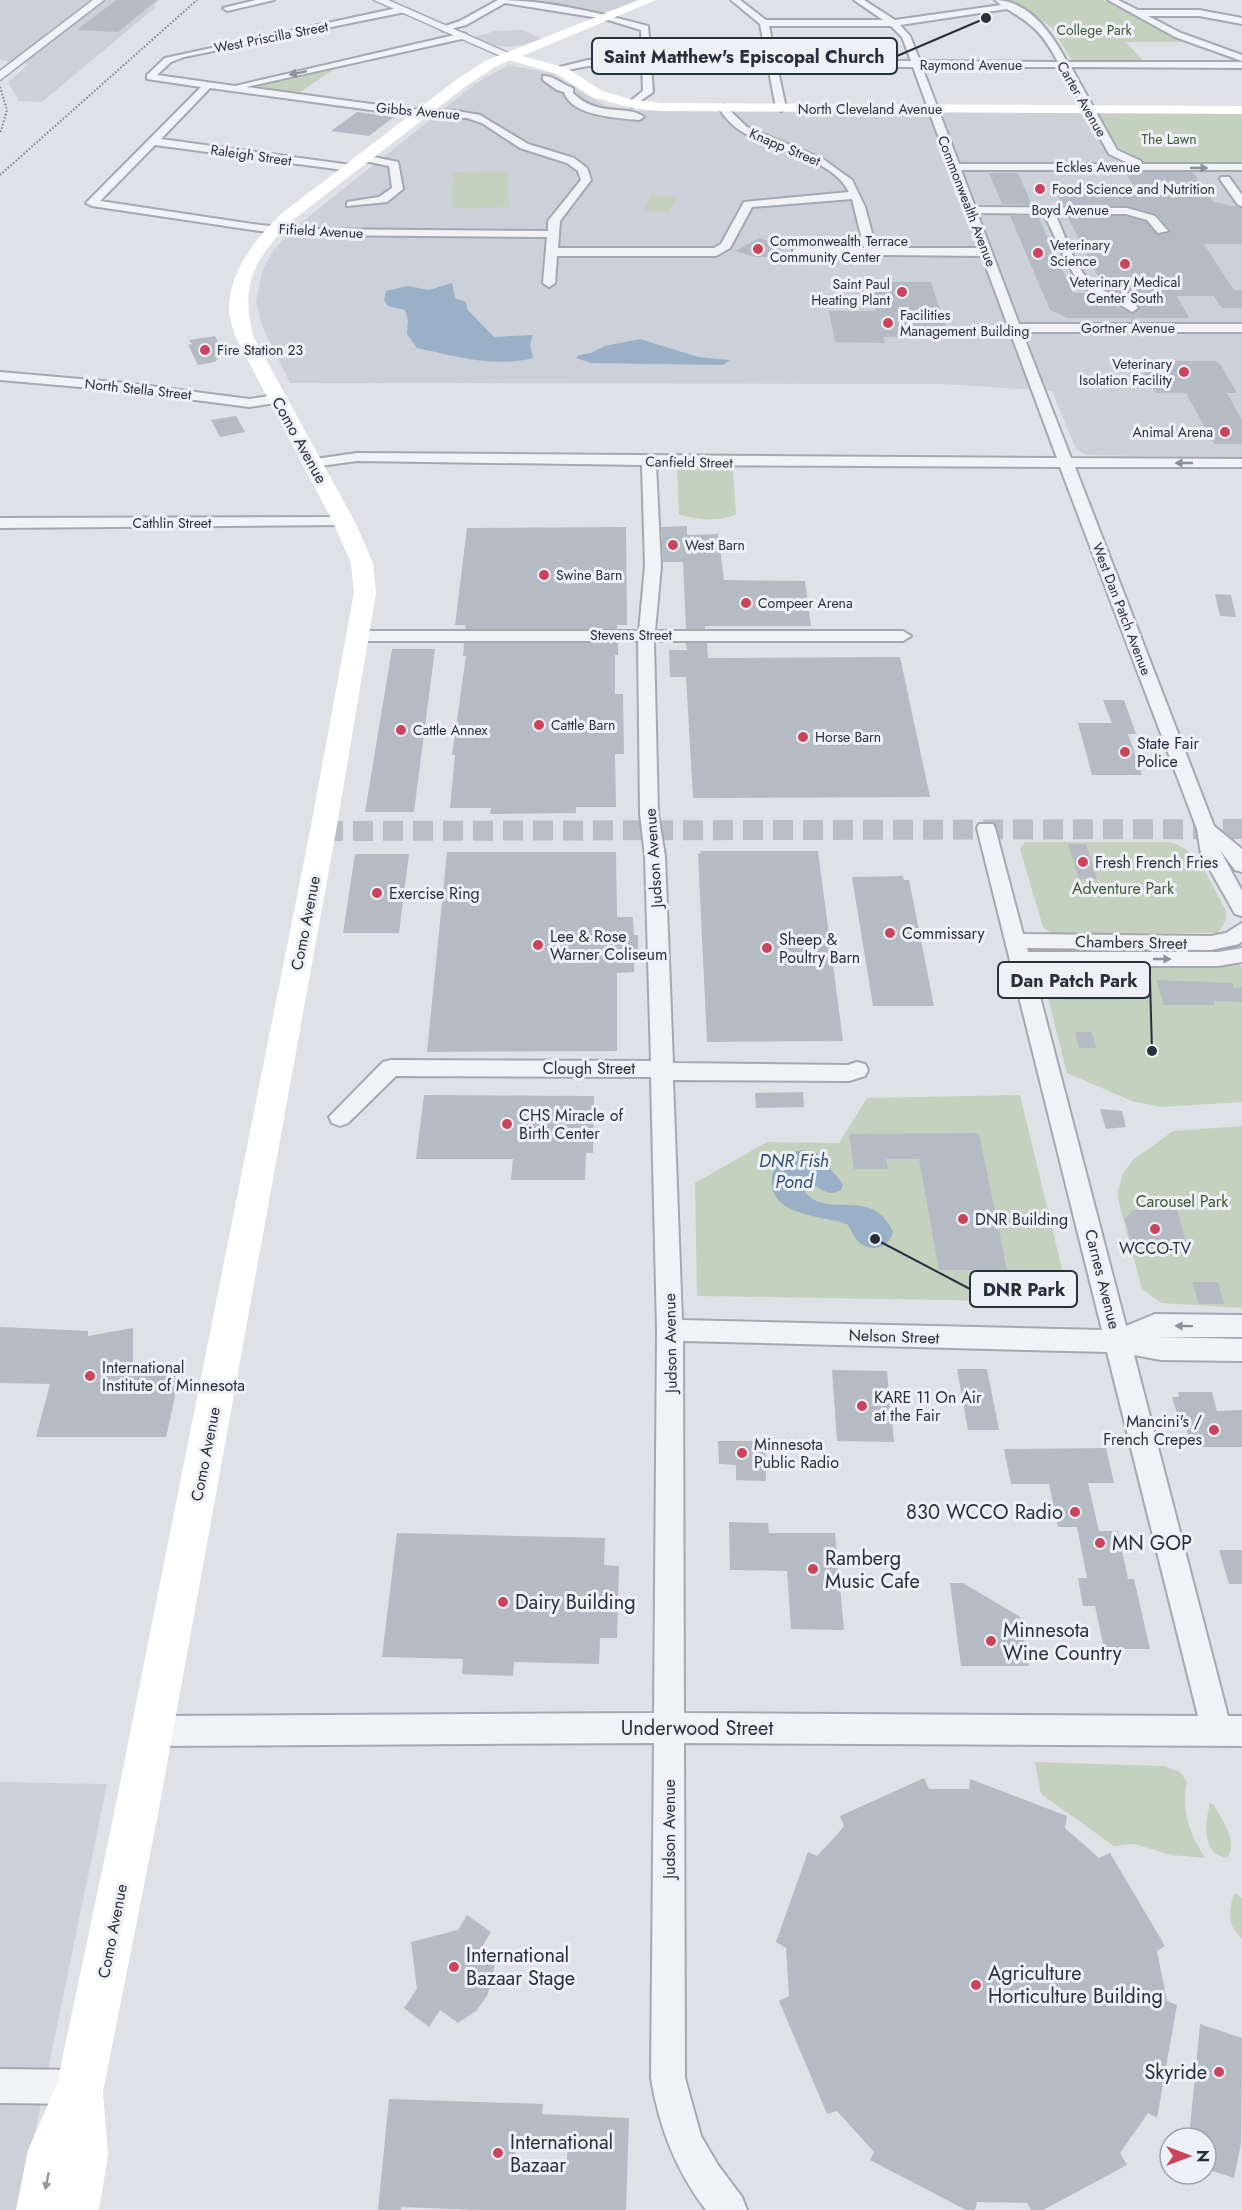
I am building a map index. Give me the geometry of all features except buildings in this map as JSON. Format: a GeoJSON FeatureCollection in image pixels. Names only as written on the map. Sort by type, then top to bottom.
{"type":"FeatureCollection","features":[{"type":"Feature","properties":{"kind":"main road","name":"Como Avenue"},"geometry":{"type":"LineString","coordinates":[[42,2210],[53,2150],[81,2087],[152,1731],[358,636],[365,579],[357,550],[344,522],[244,336],[238,309],[246,269],[258,248],[273,229],[480,70],[508,56],[650,0]]}},
{"type":"Feature","properties":{"kind":"main road","name":"North Cleveland Avenue"},"geometry":{"type":"LineString","coordinates":[[508,56],[552,73],[577,88],[632,104],[724,108],[1242,110]]}},
{"type":"Feature","properties":{"kind":"main road","name":"Como Avenue"},"geometry":{"type":"LineString","coordinates":[[73,2210],[83,2155],[81,2087]]}},
{"type":"Feature","properties":{"kind":"street"},"geometry":{"type":"LineString","coordinates":[[0,77],[99,0]]}},
{"type":"Feature","properties":{"kind":"street"},"geometry":{"type":"LineString","coordinates":[[227,9],[270,0]]}},
{"type":"Feature","properties":{"kind":"street"},"geometry":{"type":"LineString","coordinates":[[379,0],[508,56]]}},
{"type":"Feature","properties":{"kind":"street"},"geometry":{"type":"LineString","coordinates":[[443,28],[464,22],[504,0],[606,17],[645,28],[648,92],[632,104]]}},
{"type":"Feature","properties":{"kind":"street"},"geometry":{"type":"LineString","coordinates":[[735,0],[764,23],[893,23],[1009,6]]}},
{"type":"Feature","properties":{"kind":"street","name":"Commonwealth Avenue"},"geometry":{"type":"LineString","coordinates":[[858,0],[893,23],[906,36],[1014,328],[1039,389]]}},
{"type":"Feature","properties":{"kind":"street","name":"Carter Avenue"},"geometry":{"type":"LineString","coordinates":[[999,0],[1039,25],[1113,152],[1129,161],[1156,167]]}},
{"type":"Feature","properties":{"kind":"street"},"geometry":{"type":"LineString","coordinates":[[1112,0],[1179,35],[1242,58]]}},
{"type":"Feature","properties":{"kind":"street","name":"West Priscilla Street"},"geometry":{"type":"LineString","coordinates":[[152,79],[151,76],[168,60],[182,55],[402,10]]}},
{"type":"Feature","properties":{"kind":"street"},"geometry":{"type":"LineString","coordinates":[[1136,13],[1199,13],[1242,21]]}},
{"type":"Feature","properties":{"kind":"street"},"geometry":{"type":"LineString","coordinates":[[764,23],[781,108]]}},
{"type":"Feature","properties":{"kind":"street"},"geometry":{"type":"LineString","coordinates":[[227,90],[463,36]]}},
{"type":"Feature","properties":{"kind":"street"},"geometry":{"type":"LineString","coordinates":[[480,70],[490,56],[485,46]]}},
{"type":"Feature","properties":{"kind":"street"},"geometry":{"type":"LineString","coordinates":[[328,77],[355,60]]}},
{"type":"Feature","properties":{"kind":"street","name":"Raymond Avenue"},"geometry":{"type":"LineString","coordinates":[[552,73],[579,64],[1242,65]]}},
{"type":"Feature","properties":{"kind":"street","name":"Gibbs Avenue"},"geometry":{"type":"LineString","coordinates":[[152,79],[227,90],[463,115],[485,120],[517,143],[564,158],[581,167],[586,175],[585,183],[558,213],[553,234],[549,283]]}},
{"type":"Feature","properties":{"kind":"street"},"geometry":{"type":"LineString","coordinates":[[152,141],[206,87]]}},
{"type":"Feature","properties":{"kind":"street"},"geometry":{"type":"LineString","coordinates":[[577,88],[568,93],[572,98],[594,110],[639,117]]}},
{"type":"Feature","properties":{"kind":"street"},"geometry":{"type":"LineString","coordinates":[[297,98],[311,89]]}},
{"type":"Feature","properties":{"kind":"street","name":"Knapp Street"},"geometry":{"type":"LineString","coordinates":[[724,108],[731,121],[745,131],[803,153],[829,166],[848,181],[855,195],[871,252]]}},
{"type":"Feature","properties":{"kind":"street","name":"Raleigh Street"},"geometry":{"type":"LineString","coordinates":[[152,141],[351,168]]}},
{"type":"Feature","properties":{"kind":"street","name":"Fifield Avenue"},"geometry":{"type":"LineString","coordinates":[[152,141],[92,203],[273,229],[334,233],[553,234]]}},
{"type":"Feature","properties":{"kind":"street","name":"Carter Avenue"},"geometry":{"type":"LineString","coordinates":[[1088,166],[1104,160],[1113,152]]}},
{"type":"Feature","properties":{"kind":"street"},"geometry":{"type":"LineString","coordinates":[[351,204],[385,199],[398,189],[394,164],[364,158]]}},
{"type":"Feature","properties":{"kind":"street","name":"Eckles Avenue"},"geometry":{"type":"LineString","coordinates":[[954,167],[1242,168]]}},
{"type":"Feature","properties":{"kind":"street"},"geometry":{"type":"LineString","coordinates":[[1224,179],[1242,203]]}},
{"type":"Feature","properties":{"kind":"street"},"geometry":{"type":"LineString","coordinates":[[551,252],[713,252],[724,248],[748,204],[855,195]]}},
{"type":"Feature","properties":{"kind":"street","name":"Boyd Avenue"},"geometry":{"type":"LineString","coordinates":[[971,210],[1134,211],[1157,222],[1162,231]]}},
{"type":"Feature","properties":{"kind":"street"},"geometry":{"type":"LineString","coordinates":[[1048,210],[1080,274],[1089,287],[1123,299],[1137,318]]}},
{"type":"Feature","properties":{"kind":"street"},"geometry":{"type":"LineString","coordinates":[[797,252],[987,252]]}},
{"type":"Feature","properties":{"kind":"street","name":"Gortner Avenue"},"geometry":{"type":"LineString","coordinates":[[1014,328],[1137,318],[1242,328]]}},
{"type":"Feature","properties":{"kind":"street","name":"North Stella Street"},"geometry":{"type":"LineString","coordinates":[[0,376],[126,387],[249,403],[276,399]]}},
{"type":"Feature","properties":{"kind":"street","name":"West Dan Patch Avenue"},"geometry":{"type":"LineString","coordinates":[[1039,389],[1067,469],[1206,829],[1210,854],[1242,909]]}},
{"type":"Feature","properties":{"kind":"street","name":"Canfield Street"},"geometry":{"type":"LineString","coordinates":[[313,463],[357,457],[1067,469]]}},
{"type":"Feature","properties":{"kind":"street","name":"Judson Avenue"},"geometry":{"type":"LineString","coordinates":[[649,461],[653,566],[647,635],[650,814],[655,856],[670,1330],[668,2078],[674,2113],[686,2150],[729,2210]]}},
{"type":"Feature","properties":{"kind":"street"},"geometry":{"type":"LineString","coordinates":[[1067,469],[1242,463]]}},
{"type":"Feature","properties":{"kind":"street"},"geometry":{"type":"LineString","coordinates":[[1067,469],[1242,474]]}},
{"type":"Feature","properties":{"kind":"street","name":"Cathlin Street"},"geometry":{"type":"LineString","coordinates":[[0,523],[344,522]]}},
{"type":"Feature","properties":{"kind":"street","name":"Stevens Street"},"geometry":{"type":"LineString","coordinates":[[358,636],[903,636]]}},
{"type":"Feature","properties":{"kind":"street","name":"Carnes Avenue"},"geometry":{"type":"LineString","coordinates":[[986,828],[1119,1341],[1230,1731]]}},
{"type":"Feature","properties":{"kind":"street","name":"West Dan Patch Avenue"},"geometry":{"type":"LineString","coordinates":[[1206,829],[1234,852],[1242,866]]}},
{"type":"Feature","properties":{"kind":"street","name":"Chambers Street"},"geometry":{"type":"LineString","coordinates":[[1018,950],[1211,944],[1232,939],[1242,930]]}},
{"type":"Feature","properties":{"kind":"street","name":"Chambers Street"},"geometry":{"type":"LineString","coordinates":[[1018,950],[1218,959],[1242,955]]}},
{"type":"Feature","properties":{"kind":"street","name":"Clough Street"},"geometry":{"type":"LineString","coordinates":[[340,1117],[391,1068],[636,1068],[663,1071],[825,1073],[857,1070]]}},
{"type":"Feature","properties":{"kind":"street","name":"Nelson Street"},"geometry":{"type":"LineString","coordinates":[[1119,1341],[1155,1325],[1242,1326]]}},
{"type":"Feature","properties":{"kind":"street","name":"Nelson Street"},"geometry":{"type":"LineString","coordinates":[[670,1330],[1119,1341],[1161,1349],[1242,1350]]}},
{"type":"Feature","properties":{"kind":"street","name":"Underwood Street"},"geometry":{"type":"LineString","coordinates":[[152,1731],[670,1728],[1230,1731]]}},
{"type":"Feature","properties":{"kind":"street"},"geometry":{"type":"LineString","coordinates":[[0,2086],[81,2087]]}},
{"type":"Feature","properties":{"kind":"shaded area"},"geometry":{"type":"Polygon","coordinates":[[[0,0],[160,0],[154,5],[157,6],[42,102],[19,101],[8,82],[29,64],[0,60],[0,0]]]}},
{"type":"Feature","properties":{"kind":"shaded area"},"geometry":{"type":"Polygon","coordinates":[[[514,0],[638,0],[638,1],[600,14],[514,0]]]}},
{"type":"Feature","properties":{"kind":"shaded area"},"geometry":{"type":"Polygon","coordinates":[[[522,30],[543,39],[507,47],[493,45],[474,37],[495,31],[522,30]]]}},
{"type":"Feature","properties":{"kind":"shaded area"},"geometry":{"type":"Polygon","coordinates":[[[508,65],[551,73],[605,106],[640,111],[1242,113],[1242,458],[1086,455],[1076,449],[1052,391],[943,384],[290,383],[263,328],[256,302],[262,271],[275,248],[297,226],[475,84],[508,65]]]}},
{"type":"Feature","properties":{"kind":"shaded area"},"geometry":{"type":"Polygon","coordinates":[[[0,1782],[107,1784],[19,2210],[0,2210],[0,1782]]]}},
{"type":"Feature","properties":{"kind":"green space","name":"College Park"},"geometry":{"type":"Polygon","coordinates":[[[1010,0],[1103,0],[1188,42],[1126,42],[1144,62],[1073,62],[1051,27],[1010,0]]]}},
{"type":"Feature","properties":{"kind":"green space"},"geometry":{"type":"Polygon","coordinates":[[[339,66],[297,94],[238,87],[339,66]]]}},
{"type":"Feature","properties":{"kind":"green space","name":"The Lawn"},"geometry":{"type":"Polygon","coordinates":[[[1097,113],[1242,113],[1242,165],[1177,166],[1141,162],[1118,150],[1097,113]]]}},
{"type":"Feature","properties":{"kind":"green space"},"geometry":{"type":"Polygon","coordinates":[[[507,171],[509,207],[452,208],[453,172],[507,171]]]}},
{"type":"Feature","properties":{"kind":"green space"},"geometry":{"type":"Polygon","coordinates":[[[651,195],[677,197],[668,213],[643,211],[651,195]]]}},
{"type":"Feature","properties":{"kind":"green space"},"geometry":{"type":"Polygon","coordinates":[[[686,466],[725,467],[733,471],[736,514],[730,517],[708,519],[679,514],[677,468],[686,466]]]}},
{"type":"Feature","properties":{"kind":"green space","name":"Adventure Park"},"geometry":{"type":"Polygon","coordinates":[[[1025,842],[1170,842],[1189,852],[1197,860],[1226,910],[1226,920],[1218,933],[1051,933],[1043,927],[1020,849],[1025,842]]]}},
{"type":"Feature","properties":{"kind":"green space"},"geometry":{"type":"Polygon","coordinates":[[[1238,964],[1242,967],[1242,1102],[1162,1107],[1132,1101],[1067,1073],[1043,978],[1047,969],[1059,965],[1238,964]]]}},
{"type":"Feature","properties":{"kind":"green space"},"geometry":{"type":"Polygon","coordinates":[[[1020,1095],[1070,1302],[697,1296],[695,1183],[767,1142],[839,1143],[867,1098],[1020,1095]]]}},
{"type":"Feature","properties":{"kind":"green space","name":"Carousel Park"},"geometry":{"type":"Polygon","coordinates":[[[1242,1126],[1242,1308],[1161,1303],[1142,1289],[1117,1195],[1123,1173],[1133,1160],[1173,1131],[1242,1126]]]}},
{"type":"Feature","properties":{"kind":"green space"},"geometry":{"type":"Polygon","coordinates":[[[1035,1762],[1164,1766],[1180,1772],[1187,1782],[1185,1803],[1188,1822],[1205,1858],[1171,1855],[1135,1844],[1114,1846],[1041,1794],[1035,1762]]]}},
{"type":"Feature","properties":{"kind":"green space"},"geometry":{"type":"Polygon","coordinates":[[[1210,1803],[1214,1805],[1225,1824],[1230,1838],[1231,1845],[1227,1858],[1213,1851],[1209,1844],[1206,1828],[1210,1803]]]}},
{"type":"Feature","properties":{"kind":"green space"},"geometry":{"type":"Polygon","coordinates":[[[1236,1893],[1242,1898],[1242,1938],[1234,1929],[1230,1918],[1233,1896],[1236,1893]]]}},
{"type":"Feature","properties":{"kind":"water"},"geometry":{"type":"Polygon","coordinates":[[[452,283],[455,298],[466,302],[467,309],[494,337],[533,335],[530,345],[533,358],[519,361],[489,361],[417,348],[407,334],[408,320],[405,310],[388,306],[384,300],[386,291],[408,286],[429,290],[452,283]]]}},
{"type":"Feature","properties":{"kind":"water"},"geometry":{"type":"Polygon","coordinates":[[[640,339],[698,357],[730,360],[723,365],[591,363],[576,358],[605,346],[640,339]]]}},
{"type":"Feature","properties":{"kind":"water","name":"DNR Fish Pond"},"geometry":{"type":"Polygon","coordinates":[[[801,1150],[817,1153],[843,1184],[841,1190],[833,1193],[826,1192],[812,1184],[806,1186],[805,1192],[814,1200],[825,1203],[862,1206],[873,1210],[884,1218],[893,1232],[889,1241],[881,1247],[866,1247],[857,1240],[847,1224],[796,1211],[776,1197],[772,1186],[773,1172],[777,1163],[784,1157],[801,1150]]]}},
{"type":"Feature","properties":{"kind":"tunnel"},"geometry":{"type":"LineString","coordinates":[[1132,308],[1137,318]]}},
{"type":"Feature","properties":{"kind":"tunnel"},"geometry":{"type":"LineString","coordinates":[[323,831],[1242,829]]}},
{"type":"Feature","properties":{"kind":"railway"},"geometry":{"type":"LineString","coordinates":[[0,175],[197,0]]}},
{"type":"Feature","properties":{"kind":"railway"},"geometry":{"type":"LineString","coordinates":[[0,87],[7,110],[0,134]]}},
{"type":"Feature","properties":{"kind":"place","name":"Saint Matthew's Episcopal Church"},"geometry":{"type":"Point","coordinates":[986,18]}},
{"type":"Feature","properties":{"kind":"place","name":"Food Science and Nutrition"},"geometry":{"type":"Point","coordinates":[1040,189]}},
{"type":"Feature","properties":{"kind":"place","name":"Commonwealth Terrace Community Center"},"geometry":{"type":"Point","coordinates":[758,249]}},
{"type":"Feature","properties":{"kind":"place","name":"Veterinary Science"},"geometry":{"type":"Point","coordinates":[1038,253]}},
{"type":"Feature","properties":{"kind":"place","name":"Veterinary Medical Center South"},"geometry":{"type":"Point","coordinates":[1125,264]}},
{"type":"Feature","properties":{"kind":"place","name":"Saint Paul Heating Plant"},"geometry":{"type":"Point","coordinates":[902,292]}},
{"type":"Feature","properties":{"kind":"place","name":"Facilities Management Building"},"geometry":{"type":"Point","coordinates":[888,323]}},
{"type":"Feature","properties":{"kind":"place","name":"Fire Station 23"},"geometry":{"type":"Point","coordinates":[205,350]}},
{"type":"Feature","properties":{"kind":"place","name":"Veterinary Isolation Facility"},"geometry":{"type":"Point","coordinates":[1184,372]}},
{"type":"Feature","properties":{"kind":"place","name":"Animal Arena"},"geometry":{"type":"Point","coordinates":[1225,432]}},
{"type":"Feature","properties":{"kind":"place","name":"West Barn"},"geometry":{"type":"Point","coordinates":[673,545]}},
{"type":"Feature","properties":{"kind":"place","name":"Swine Barn"},"geometry":{"type":"Point","coordinates":[544,575]}},
{"type":"Feature","properties":{"kind":"place","name":"Compeer Arena"},"geometry":{"type":"Point","coordinates":[746,603]}},
{"type":"Feature","properties":{"kind":"place","name":"Cattle Barn"},"geometry":{"type":"Point","coordinates":[539,725]}},
{"type":"Feature","properties":{"kind":"place","name":"Cattle Annex"},"geometry":{"type":"Point","coordinates":[401,730]}},
{"type":"Feature","properties":{"kind":"place","name":"Horse Barn"},"geometry":{"type":"Point","coordinates":[803,737]}},
{"type":"Feature","properties":{"kind":"place","name":"State Fair Police"},"geometry":{"type":"Point","coordinates":[1125,752]}},
{"type":"Feature","properties":{"kind":"place","name":"Fresh French Fries"},"geometry":{"type":"Point","coordinates":[1083,862]}},
{"type":"Feature","properties":{"kind":"place","name":"Exercise Ring"},"geometry":{"type":"Point","coordinates":[377,893]}},
{"type":"Feature","properties":{"kind":"place","name":"Commissary"},"geometry":{"type":"Point","coordinates":[890,933]}},
{"type":"Feature","properties":{"kind":"place","name":"Lee & Rose Warner Coliseum"},"geometry":{"type":"Point","coordinates":[538,945]}},
{"type":"Feature","properties":{"kind":"place","name":"Sheep & Poultry Barn"},"geometry":{"type":"Point","coordinates":[767,948]}},
{"type":"Feature","properties":{"kind":"place","name":"Dan Patch Park"},"geometry":{"type":"Point","coordinates":[1152,1051]}},
{"type":"Feature","properties":{"kind":"place","name":"CHS Miracle of Birth Center"},"geometry":{"type":"Point","coordinates":[507,1124]}},
{"type":"Feature","properties":{"kind":"place","name":"DNR Building"},"geometry":{"type":"Point","coordinates":[963,1219]}},
{"type":"Feature","properties":{"kind":"place","name":"WCCO-TV"},"geometry":{"type":"Point","coordinates":[1155,1229]}},
{"type":"Feature","properties":{"kind":"place","name":"DNR Park"},"geometry":{"type":"Point","coordinates":[875,1239]}},
{"type":"Feature","properties":{"kind":"place","name":"International Institute of Minnesota"},"geometry":{"type":"Point","coordinates":[90,1376]}},
{"type":"Feature","properties":{"kind":"place","name":"KARE 11 On Air at the Fair"},"geometry":{"type":"Point","coordinates":[862,1406]}},
{"type":"Feature","properties":{"kind":"place","name":"Mancini's / French Crepes"},"geometry":{"type":"Point","coordinates":[1214,1430]}},
{"type":"Feature","properties":{"kind":"place","name":"Minnesota Public Radio"},"geometry":{"type":"Point","coordinates":[742,1453]}},
{"type":"Feature","properties":{"kind":"place","name":"830 WCCO Radio"},"geometry":{"type":"Point","coordinates":[1075,1512]}},
{"type":"Feature","properties":{"kind":"place","name":"MN GOP"},"geometry":{"type":"Point","coordinates":[1100,1543]}},
{"type":"Feature","properties":{"kind":"place","name":"Ramberg Music Cafe"},"geometry":{"type":"Point","coordinates":[813,1569]}},
{"type":"Feature","properties":{"kind":"place","name":"Dairy Building"},"geometry":{"type":"Point","coordinates":[503,1602]}},
{"type":"Feature","properties":{"kind":"place","name":"Minnesota Wine Country"},"geometry":{"type":"Point","coordinates":[991,1641]}},
{"type":"Feature","properties":{"kind":"place","name":"International Bazaar Stage"},"geometry":{"type":"Point","coordinates":[454,1967]}},
{"type":"Feature","properties":{"kind":"place","name":"Agriculture Horticulture Building"},"geometry":{"type":"Point","coordinates":[976,1985]}},
{"type":"Feature","properties":{"kind":"place","name":"Skyride"},"geometry":{"type":"Point","coordinates":[1219,2072]}},
{"type":"Feature","properties":{"kind":"place","name":"International Bazaar"},"geometry":{"type":"Point","coordinates":[498,2153]}}]}
